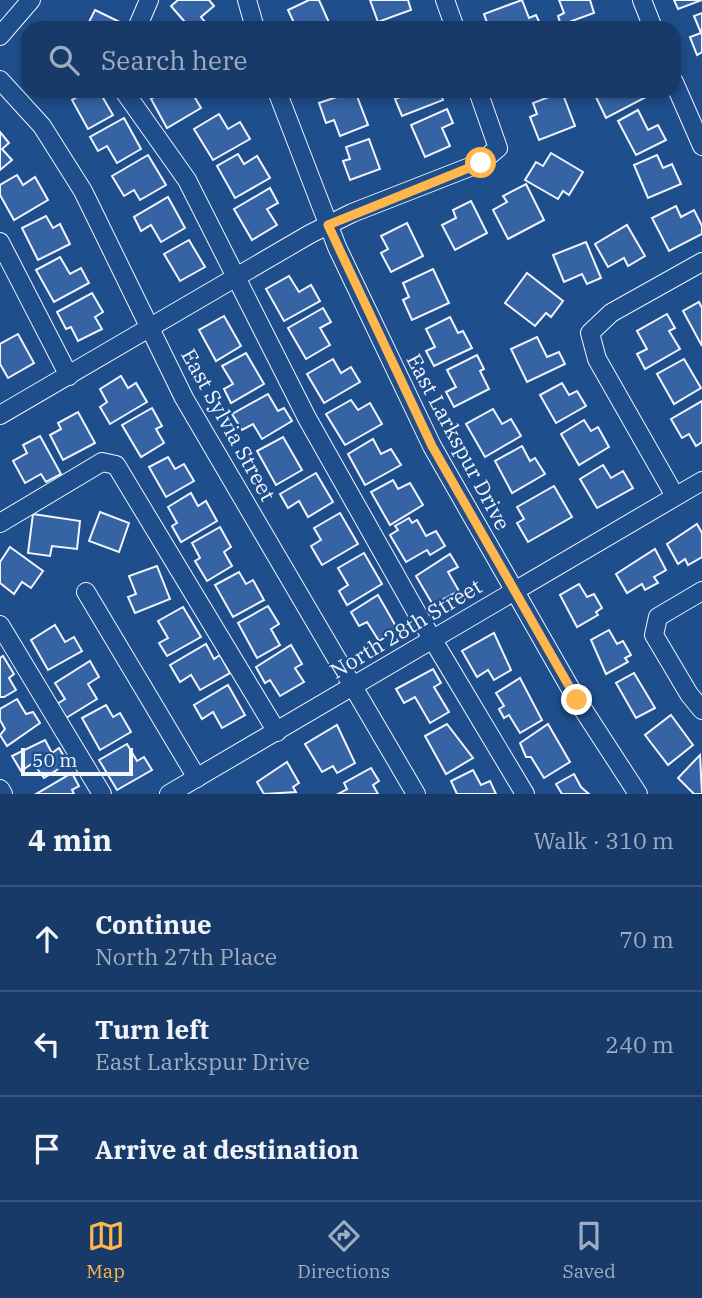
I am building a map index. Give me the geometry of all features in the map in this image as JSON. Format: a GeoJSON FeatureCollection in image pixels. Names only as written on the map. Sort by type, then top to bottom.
{"type":"FeatureCollection","features":[{"type":"Feature","properties":{"kind":"street"},"geometry":{"type":"LineString","coordinates":[[0,36],[32,0]]}},
{"type":"Feature","properties":{"kind":"street"},"geometry":{"type":"LineString","coordinates":[[140,21],[149,0]]}},
{"type":"Feature","properties":{"kind":"street"},"geometry":{"type":"LineString","coordinates":[[247,0],[254,21]]}},
{"type":"Feature","properties":{"kind":"street"},"geometry":{"type":"LineString","coordinates":[[445,0],[452,21]]}},
{"type":"Feature","properties":{"kind":"street"},"geometry":{"type":"LineString","coordinates":[[642,0],[650,21]]}},
{"type":"Feature","properties":{"kind":"street","name":"East Sylvia Street"},"geometry":{"type":"LineString","coordinates":[[0,80],[42,126],[66,162],[184,398],[416,794]]}},
{"type":"Feature","properties":{"kind":"street"},"geometry":{"type":"LineString","coordinates":[[129,98],[187,180],[307,418],[524,794]]}},
{"type":"Feature","properties":{"kind":"street","name":"East Larkspur Drive"},"geometry":{"type":"LineString","coordinates":[[280,98],[328,225],[432,446],[584,711],[638,794]]}},
{"type":"Feature","properties":{"kind":"street"},"geometry":{"type":"LineString","coordinates":[[0,415],[328,225],[481,163],[498,148],[480,98]]}},
{"type":"Feature","properties":{"kind":"street"},"geometry":{"type":"LineString","coordinates":[[681,98],[702,146]]}},
{"type":"Feature","properties":{"kind":"street"},"geometry":{"type":"LineString","coordinates":[[0,242],[69,376]]}},
{"type":"Feature","properties":{"kind":"street"},"geometry":{"type":"LineString","coordinates":[[675,496],[597,359],[590,333],[611,313],[702,262]]}},
{"type":"Feature","properties":{"kind":"street"},"geometry":{"type":"LineString","coordinates":[[0,523],[102,462],[116,465],[277,732]]}},
{"type":"Feature","properties":{"kind":"street","name":"North 28th Street"},"geometry":{"type":"LineString","coordinates":[[169,794],[702,481]]}},
{"type":"Feature","properties":{"kind":"street"},"geometry":{"type":"LineString","coordinates":[[702,591],[658,617],[654,635],[689,694],[702,710]]}},
{"type":"Feature","properties":{"kind":"street"},"geometry":{"type":"LineString","coordinates":[[86,592],[197,778]]}},
{"type":"Feature","properties":{"kind":"street"},"geometry":{"type":"LineString","coordinates":[[0,625],[102,794]]}},
{"type":"Feature","properties":{"kind":"street"},"geometry":{"type":"LineString","coordinates":[[0,789],[3,794]]}},
{"type":"Feature","properties":{"kind":"building"},"geometry":{"type":"Polygon","coordinates":[[[178,0],[209,0],[214,6],[201,17],[204,21],[184,21],[171,6],[178,0]]]}},
{"type":"Feature","properties":{"kind":"building"},"geometry":{"type":"Polygon","coordinates":[[[309,0],[319,0],[328,21],[293,21],[288,10],[309,0]]]}},
{"type":"Feature","properties":{"kind":"building"},"geometry":{"type":"Polygon","coordinates":[[[370,0],[408,0],[411,10],[378,21],[370,0]]]}},
{"type":"Feature","properties":{"kind":"building"},"geometry":{"type":"Polygon","coordinates":[[[522,0],[529,18],[536,15],[539,21],[486,21],[484,14],[522,0]]]}},
{"type":"Feature","properties":{"kind":"building"},"geometry":{"type":"Polygon","coordinates":[[[559,0],[590,0],[594,13],[572,21],[560,21],[558,16],[564,13],[559,0]]]}},
{"type":"Feature","properties":{"kind":"building"},"geometry":{"type":"Polygon","coordinates":[[[674,0],[702,0],[678,9],[674,0]]]}},
{"type":"Feature","properties":{"kind":"building"},"geometry":{"type":"Polygon","coordinates":[[[95,10],[118,21],[90,21],[95,10]]]}},
{"type":"Feature","properties":{"kind":"building"},"geometry":{"type":"Polygon","coordinates":[[[702,13],[702,52],[697,55],[690,37],[701,33],[694,16],[702,13]]]}},
{"type":"Feature","properties":{"kind":"building"},"geometry":{"type":"Polygon","coordinates":[[[103,98],[113,115],[88,129],[72,100],[103,98]]]}},
{"type":"Feature","properties":{"kind":"building"},"geometry":{"type":"Polygon","coordinates":[[[195,98],[201,108],[167,128],[151,99],[195,98]]]}},
{"type":"Feature","properties":{"kind":"building"},"geometry":{"type":"Polygon","coordinates":[[[334,98],[358,98],[368,125],[340,136],[334,120],[326,123],[319,103],[334,98]]]}},
{"type":"Feature","properties":{"kind":"building"},"geometry":{"type":"Polygon","coordinates":[[[442,98],[443,100],[402,116],[395,99],[442,98]]]}},
{"type":"Feature","properties":{"kind":"building"},"geometry":{"type":"Polygon","coordinates":[[[546,98],[564,98],[575,126],[539,140],[530,117],[537,114],[533,103],[546,98]]]}},
{"type":"Feature","properties":{"kind":"building"},"geometry":{"type":"Polygon","coordinates":[[[596,98],[644,98],[606,118],[596,98]]]}},
{"type":"Feature","properties":{"kind":"building"},"geometry":{"type":"Polygon","coordinates":[[[447,109],[453,123],[442,128],[450,146],[425,157],[411,125],[447,109]]]}},
{"type":"Feature","properties":{"kind":"building"},"geometry":{"type":"Polygon","coordinates":[[[638,110],[648,130],[658,125],[666,140],[636,155],[618,121],[638,110]]]}},
{"type":"Feature","properties":{"kind":"building"},"geometry":{"type":"Polygon","coordinates":[[[219,114],[228,129],[240,122],[250,139],[213,160],[194,129],[219,114]]]}},
{"type":"Feature","properties":{"kind":"building"},"geometry":{"type":"Polygon","coordinates":[[[124,118],[141,149],[117,163],[107,146],[98,151],[90,137],[124,118]]]}},
{"type":"Feature","properties":{"kind":"building"},"geometry":{"type":"Polygon","coordinates":[[[0,132],[9,143],[2,149],[12,160],[0,170],[0,132]]]}},
{"type":"Feature","properties":{"kind":"building"},"geometry":{"type":"Polygon","coordinates":[[[369,139],[380,169],[350,180],[343,161],[350,159],[346,147],[369,139]]]}},
{"type":"Feature","properties":{"kind":"building"},"geometry":{"type":"Polygon","coordinates":[[[551,153],[583,172],[569,195],[563,191],[558,199],[525,180],[536,162],[543,166],[551,153]]]}},
{"type":"Feature","properties":{"kind":"building"},"geometry":{"type":"Polygon","coordinates":[[[238,154],[244,164],[257,156],[270,178],[235,198],[217,166],[238,154]]]}},
{"type":"Feature","properties":{"kind":"building"},"geometry":{"type":"Polygon","coordinates":[[[148,155],[166,185],[140,200],[134,190],[124,196],[112,176],[148,155]]]}},
{"type":"Feature","properties":{"kind":"building"},"geometry":{"type":"Polygon","coordinates":[[[657,155],[663,168],[672,164],[681,184],[648,198],[634,165],[657,155]]]}},
{"type":"Feature","properties":{"kind":"building"},"geometry":{"type":"Polygon","coordinates":[[[17,175],[23,185],[35,177],[48,200],[14,220],[0,195],[0,185],[17,175]]]}},
{"type":"Feature","properties":{"kind":"building"},"geometry":{"type":"Polygon","coordinates":[[[526,184],[544,220],[508,239],[493,210],[507,202],[503,196],[526,184]]]}},
{"type":"Feature","properties":{"kind":"building"},"geometry":{"type":"Polygon","coordinates":[[[270,188],[278,203],[267,209],[277,225],[252,240],[234,209],[270,188]]]}},
{"type":"Feature","properties":{"kind":"building"},"geometry":{"type":"Polygon","coordinates":[[[168,197],[185,228],[161,242],[151,225],[141,231],[134,217],[168,197]]]}},
{"type":"Feature","properties":{"kind":"building"},"geometry":{"type":"Polygon","coordinates":[[[471,201],[487,233],[455,250],[442,225],[456,218],[453,210],[471,201]]]}},
{"type":"Feature","properties":{"kind":"building"},"geometry":{"type":"Polygon","coordinates":[[[676,206],[681,217],[694,210],[702,226],[702,234],[669,251],[652,218],[676,206]]]}},
{"type":"Feature","properties":{"kind":"building"},"geometry":{"type":"Polygon","coordinates":[[[46,216],[53,228],[60,224],[70,244],[38,260],[22,228],[46,216]]]}},
{"type":"Feature","properties":{"kind":"building"},"geometry":{"type":"Polygon","coordinates":[[[407,223],[423,256],[391,272],[381,253],[388,249],[381,236],[407,223]]]}},
{"type":"Feature","properties":{"kind":"building"},"geometry":{"type":"Polygon","coordinates":[[[627,225],[645,256],[628,266],[624,258],[608,267],[595,244],[627,225]]]}},
{"type":"Feature","properties":{"kind":"building"},"geometry":{"type":"Polygon","coordinates":[[[189,240],[205,267],[180,281],[164,254],[189,240]]]}},
{"type":"Feature","properties":{"kind":"building"},"geometry":{"type":"Polygon","coordinates":[[[586,242],[601,278],[587,284],[582,274],[564,282],[553,255],[586,242]]]}},
{"type":"Feature","properties":{"kind":"building"},"geometry":{"type":"Polygon","coordinates":[[[60,257],[70,274],[81,268],[89,283],[54,302],[36,270],[60,257]]]}},
{"type":"Feature","properties":{"kind":"building"},"geometry":{"type":"Polygon","coordinates":[[[433,269],[449,303],[412,320],[403,300],[409,297],[403,283],[433,269]]]}},
{"type":"Feature","properties":{"kind":"building"},"geometry":{"type":"Polygon","coordinates":[[[527,273],[563,301],[551,317],[546,313],[535,326],[505,303],[527,273]]]}},
{"type":"Feature","properties":{"kind":"building"},"geometry":{"type":"Polygon","coordinates":[[[289,276],[299,292],[311,285],[320,301],[284,321],[266,289],[289,276]]]}},
{"type":"Feature","properties":{"kind":"building"},"geometry":{"type":"Polygon","coordinates":[[[92,293],[103,312],[95,317],[102,329],[78,341],[71,327],[66,329],[57,312],[92,293]]]}},
{"type":"Feature","properties":{"kind":"building"},"geometry":{"type":"Polygon","coordinates":[[[699,302],[702,308],[702,346],[683,311],[699,302]]]}},
{"type":"Feature","properties":{"kind":"building"},"geometry":{"type":"Polygon","coordinates":[[[323,308],[331,322],[320,328],[330,345],[306,359],[288,328],[323,308]]]}},
{"type":"Feature","properties":{"kind":"building"},"geometry":{"type":"Polygon","coordinates":[[[667,314],[675,328],[669,331],[680,349],[645,369],[637,354],[647,349],[637,331],[667,314]]]}},
{"type":"Feature","properties":{"kind":"building"},"geometry":{"type":"Polygon","coordinates":[[[224,316],[241,346],[216,361],[199,330],[224,316]]]}},
{"type":"Feature","properties":{"kind":"building"},"geometry":{"type":"Polygon","coordinates":[[[450,317],[458,333],[463,331],[472,348],[434,366],[426,351],[435,347],[426,329],[450,317]]]}},
{"type":"Feature","properties":{"kind":"building"},"geometry":{"type":"Polygon","coordinates":[[[18,334],[34,363],[8,378],[0,364],[0,344],[18,334]]]}},
{"type":"Feature","properties":{"kind":"building"},"geometry":{"type":"Polygon","coordinates":[[[537,337],[547,357],[559,352],[565,364],[527,382],[511,349],[537,337]]]}},
{"type":"Feature","properties":{"kind":"building"},"geometry":{"type":"Polygon","coordinates":[[[246,353],[264,384],[231,403],[224,389],[233,384],[222,366],[246,353]]]}},
{"type":"Feature","properties":{"kind":"building"},"geometry":{"type":"Polygon","coordinates":[[[477,355],[484,369],[480,371],[489,389],[454,407],[446,392],[456,387],[447,370],[477,355]]]}},
{"type":"Feature","properties":{"kind":"building"},"geometry":{"type":"Polygon","coordinates":[[[333,359],[341,373],[351,367],[360,382],[324,403],[307,374],[333,359]]]}},
{"type":"Feature","properties":{"kind":"building"},"geometry":{"type":"Polygon","coordinates":[[[684,359],[701,388],[674,404],[657,374],[684,359]]]}},
{"type":"Feature","properties":{"kind":"building"},"geometry":{"type":"Polygon","coordinates":[[[121,376],[128,388],[136,383],[147,402],[110,424],[100,407],[107,402],[100,389],[121,376]]]}},
{"type":"Feature","properties":{"kind":"building"},"geometry":{"type":"Polygon","coordinates":[[[562,383],[569,395],[577,391],[586,406],[556,423],[540,395],[562,383]]]}},
{"type":"Feature","properties":{"kind":"building"},"geometry":{"type":"Polygon","coordinates":[[[268,394],[278,411],[284,408],[292,421],[262,439],[253,424],[242,430],[232,414],[268,394]]]}},
{"type":"Feature","properties":{"kind":"building"},"geometry":{"type":"Polygon","coordinates":[[[351,400],[358,410],[370,403],[382,424],[345,445],[326,414],[351,400]]]}},
{"type":"Feature","properties":{"kind":"building"},"geometry":{"type":"Polygon","coordinates":[[[702,401],[702,442],[696,446],[689,434],[682,438],[671,419],[702,401]]]}},
{"type":"Feature","properties":{"kind":"building"},"geometry":{"type":"Polygon","coordinates":[[[152,408],[162,426],[156,429],[164,443],[141,457],[122,425],[152,408]]]}},
{"type":"Feature","properties":{"kind":"building"},"geometry":{"type":"Polygon","coordinates":[[[493,409],[502,424],[511,419],[521,436],[485,457],[466,424],[493,409]]]}},
{"type":"Feature","properties":{"kind":"building"},"geometry":{"type":"Polygon","coordinates":[[[78,412],[95,443],[63,460],[50,435],[61,429],[58,423],[78,412]]]}},
{"type":"Feature","properties":{"kind":"building"},"geometry":{"type":"Polygon","coordinates":[[[584,420],[591,431],[598,427],[609,447],[579,465],[561,434],[584,420]]]}},
{"type":"Feature","properties":{"kind":"building"},"geometry":{"type":"Polygon","coordinates":[[[40,436],[61,474],[46,482],[41,474],[25,483],[13,461],[27,453],[23,445],[40,436]]]}},
{"type":"Feature","properties":{"kind":"building"},"geometry":{"type":"Polygon","coordinates":[[[283,437],[302,470],[276,485],[257,451],[283,437]]]}},
{"type":"Feature","properties":{"kind":"building"},"geometry":{"type":"Polygon","coordinates":[[[373,439],[381,454],[391,449],[401,465],[365,485],[348,454],[373,439]]]}},
{"type":"Feature","properties":{"kind":"building"},"geometry":{"type":"Polygon","coordinates":[[[522,446],[530,461],[535,458],[545,474],[512,493],[495,461],[522,446]]]}},
{"type":"Feature","properties":{"kind":"building"},"geometry":{"type":"Polygon","coordinates":[[[168,457],[175,469],[184,464],[194,481],[166,497],[149,467],[168,457]]]}},
{"type":"Feature","properties":{"kind":"building"},"geometry":{"type":"Polygon","coordinates":[[[603,465],[611,478],[623,471],[633,488],[597,508],[580,479],[603,465]]]}},
{"type":"Feature","properties":{"kind":"building"},"geometry":{"type":"Polygon","coordinates":[[[316,473],[333,502],[308,517],[299,501],[288,508],[280,494],[316,473]]]}},
{"type":"Feature","properties":{"kind":"building"},"geometry":{"type":"Polygon","coordinates":[[[393,480],[398,489],[410,483],[423,505],[390,525],[371,492],[393,480]]]}},
{"type":"Feature","properties":{"kind":"building"},"geometry":{"type":"Polygon","coordinates":[[[554,486],[572,517],[528,542],[517,523],[524,519],[517,507],[554,486]]]}},
{"type":"Feature","properties":{"kind":"building"},"geometry":{"type":"Polygon","coordinates":[[[191,493],[198,506],[206,501],[217,521],[181,542],[172,526],[177,523],[168,507],[191,493]]]}},
{"type":"Feature","properties":{"kind":"building"},"geometry":{"type":"Polygon","coordinates":[[[100,512],[129,523],[119,552],[89,541],[100,512]]]}},
{"type":"Feature","properties":{"kind":"building"},"geometry":{"type":"Polygon","coordinates":[[[340,513],[358,544],[322,565],[311,546],[321,540],[314,528],[340,513]]]}},
{"type":"Feature","properties":{"kind":"building"},"geometry":{"type":"Polygon","coordinates":[[[33,514],[80,521],[77,549],[52,546],[50,556],[28,553],[33,514]]]}},
{"type":"Feature","properties":{"kind":"building"},"geometry":{"type":"Polygon","coordinates":[[[409,518],[412,523],[417,520],[426,536],[436,531],[445,546],[430,555],[427,550],[406,562],[390,535],[398,530],[395,526],[409,518]]]}},
{"type":"Feature","properties":{"kind":"building"},"geometry":{"type":"Polygon","coordinates":[[[697,524],[702,533],[702,557],[688,565],[685,559],[678,564],[667,544],[697,524]]]}},
{"type":"Feature","properties":{"kind":"building"},"geometry":{"type":"Polygon","coordinates":[[[220,527],[231,547],[224,552],[232,566],[207,581],[195,561],[200,558],[192,543],[220,527]]]}},
{"type":"Feature","properties":{"kind":"building"},"geometry":{"type":"Polygon","coordinates":[[[10,547],[43,571],[31,588],[22,582],[14,594],[0,583],[0,562],[10,547]]]}},
{"type":"Feature","properties":{"kind":"building"},"geometry":{"type":"Polygon","coordinates":[[[655,549],[666,570],[654,577],[658,583],[645,590],[642,584],[627,593],[616,574],[655,549]]]}},
{"type":"Feature","properties":{"kind":"building"},"geometry":{"type":"Polygon","coordinates":[[[364,553],[382,584],[347,605],[339,591],[348,585],[338,568],[364,553]]]}},
{"type":"Feature","properties":{"kind":"building"},"geometry":{"type":"Polygon","coordinates":[[[450,554],[458,567],[448,572],[459,591],[433,605],[416,576],[450,554]]]}},
{"type":"Feature","properties":{"kind":"building"},"geometry":{"type":"Polygon","coordinates":[[[157,566],[170,599],[135,613],[128,597],[136,594],[129,576],[157,566]]]}},
{"type":"Feature","properties":{"kind":"building"},"geometry":{"type":"Polygon","coordinates":[[[239,572],[246,584],[253,580],[264,600],[233,617],[215,585],[239,572]]]}},
{"type":"Feature","properties":{"kind":"building"},"geometry":{"type":"Polygon","coordinates":[[[579,584],[587,597],[594,594],[602,608],[596,612],[598,615],[577,627],[560,595],[579,584]]]}},
{"type":"Feature","properties":{"kind":"building"},"geometry":{"type":"Polygon","coordinates":[[[378,595],[398,630],[379,641],[367,622],[359,626],[351,612],[378,595]]]}},
{"type":"Feature","properties":{"kind":"building"},"geometry":{"type":"Polygon","coordinates":[[[268,606],[279,624],[271,629],[280,645],[257,658],[238,623],[268,606]]]}},
{"type":"Feature","properties":{"kind":"building"},"geometry":{"type":"Polygon","coordinates":[[[183,607],[201,637],[167,656],[159,643],[168,638],[158,621],[183,607]]]}},
{"type":"Feature","properties":{"kind":"building"},"geometry":{"type":"Polygon","coordinates":[[[55,625],[65,642],[74,637],[82,651],[48,670],[31,640],[55,625]]]}},
{"type":"Feature","properties":{"kind":"building"},"geometry":{"type":"Polygon","coordinates":[[[609,630],[617,644],[623,641],[631,655],[625,658],[628,662],[606,674],[591,640],[609,630]]]}},
{"type":"Feature","properties":{"kind":"building"},"geometry":{"type":"Polygon","coordinates":[[[494,633],[511,670],[494,680],[488,670],[477,677],[462,651],[494,633]]]}},
{"type":"Feature","properties":{"kind":"building"},"geometry":{"type":"Polygon","coordinates":[[[206,644],[214,659],[220,655],[230,673],[200,690],[191,675],[180,682],[170,665],[206,644]]]}},
{"type":"Feature","properties":{"kind":"building"},"geometry":{"type":"Polygon","coordinates":[[[291,645],[302,664],[295,668],[304,682],[280,696],[270,680],[265,683],[256,667],[291,645]]]}},
{"type":"Feature","properties":{"kind":"building"},"geometry":{"type":"Polygon","coordinates":[[[3,656],[14,674],[9,678],[16,690],[0,697],[0,658],[3,656]]]}},
{"type":"Feature","properties":{"kind":"building"},"geometry":{"type":"Polygon","coordinates":[[[90,661],[99,677],[88,684],[97,699],[66,718],[57,704],[65,699],[55,683],[90,661]]]}},
{"type":"Feature","properties":{"kind":"building"},"geometry":{"type":"Polygon","coordinates":[[[433,669],[441,683],[434,687],[449,712],[430,723],[415,697],[404,703],[396,689],[433,669]]]}},
{"type":"Feature","properties":{"kind":"building"},"geometry":{"type":"Polygon","coordinates":[[[634,673],[655,708],[636,718],[616,683],[634,673]]]}},
{"type":"Feature","properties":{"kind":"building"},"geometry":{"type":"Polygon","coordinates":[[[520,678],[542,720],[520,733],[509,715],[504,718],[499,709],[504,706],[496,693],[520,678]]]}},
{"type":"Feature","properties":{"kind":"building"},"geometry":{"type":"Polygon","coordinates":[[[228,685],[245,715],[222,728],[213,712],[202,719],[194,705],[228,685]]]}},
{"type":"Feature","properties":{"kind":"building"},"geometry":{"type":"Polygon","coordinates":[[[17,699],[26,714],[33,712],[40,723],[7,746],[0,735],[5,729],[0,720],[0,709],[17,699]]]}},
{"type":"Feature","properties":{"kind":"building"},"geometry":{"type":"Polygon","coordinates":[[[106,705],[113,717],[120,713],[131,732],[100,750],[82,718],[106,705]]]}},
{"type":"Feature","properties":{"kind":"building"},"geometry":{"type":"Polygon","coordinates":[[[671,715],[693,745],[668,765],[645,735],[671,715]]]}},
{"type":"Feature","properties":{"kind":"building"},"geometry":{"type":"Polygon","coordinates":[[[447,724],[473,758],[446,774],[425,736],[447,724]]]}},
{"type":"Feature","properties":{"kind":"building"},"geometry":{"type":"Polygon","coordinates":[[[548,724],[570,762],[544,778],[531,757],[526,757],[520,743],[548,724]]]}},
{"type":"Feature","properties":{"kind":"building"},"geometry":{"type":"Polygon","coordinates":[[[337,725],[355,763],[337,773],[333,766],[322,772],[305,744],[337,725]]]}},
{"type":"Feature","properties":{"kind":"building"},"geometry":{"type":"Polygon","coordinates":[[[45,740],[52,753],[59,748],[68,763],[44,778],[33,763],[21,771],[12,756],[45,740]]]}},
{"type":"Feature","properties":{"kind":"building"},"geometry":{"type":"Polygon","coordinates":[[[127,744],[137,761],[144,757],[152,770],[117,790],[99,760],[127,744]]]}},
{"type":"Feature","properties":{"kind":"building"},"geometry":{"type":"Polygon","coordinates":[[[700,755],[702,794],[694,794],[678,778],[700,755]]]}},
{"type":"Feature","properties":{"kind":"building"},"geometry":{"type":"Polygon","coordinates":[[[287,762],[299,783],[293,787],[296,792],[264,794],[257,782],[287,762]]]}},
{"type":"Feature","properties":{"kind":"building"},"geometry":{"type":"Polygon","coordinates":[[[371,768],[379,781],[373,785],[378,794],[338,794],[347,789],[344,783],[371,768]]]}},
{"type":"Feature","properties":{"kind":"building"},"geometry":{"type":"Polygon","coordinates":[[[473,770],[481,785],[490,781],[496,794],[457,794],[451,781],[473,770]]]}},
{"type":"Feature","properties":{"kind":"building"},"geometry":{"type":"Polygon","coordinates":[[[72,773],[79,786],[72,790],[74,794],[36,794],[72,773]]]}},
{"type":"Feature","properties":{"kind":"building"},"geometry":{"type":"Polygon","coordinates":[[[574,774],[581,787],[589,794],[562,794],[556,784],[574,774]]]}},
{"type":"Feature","properties":{"kind":"route"},"geometry":{"type":"LineString","coordinates":[[481,163],[352,213],[328,225],[372,324],[432,446],[577,700]]}}]}
